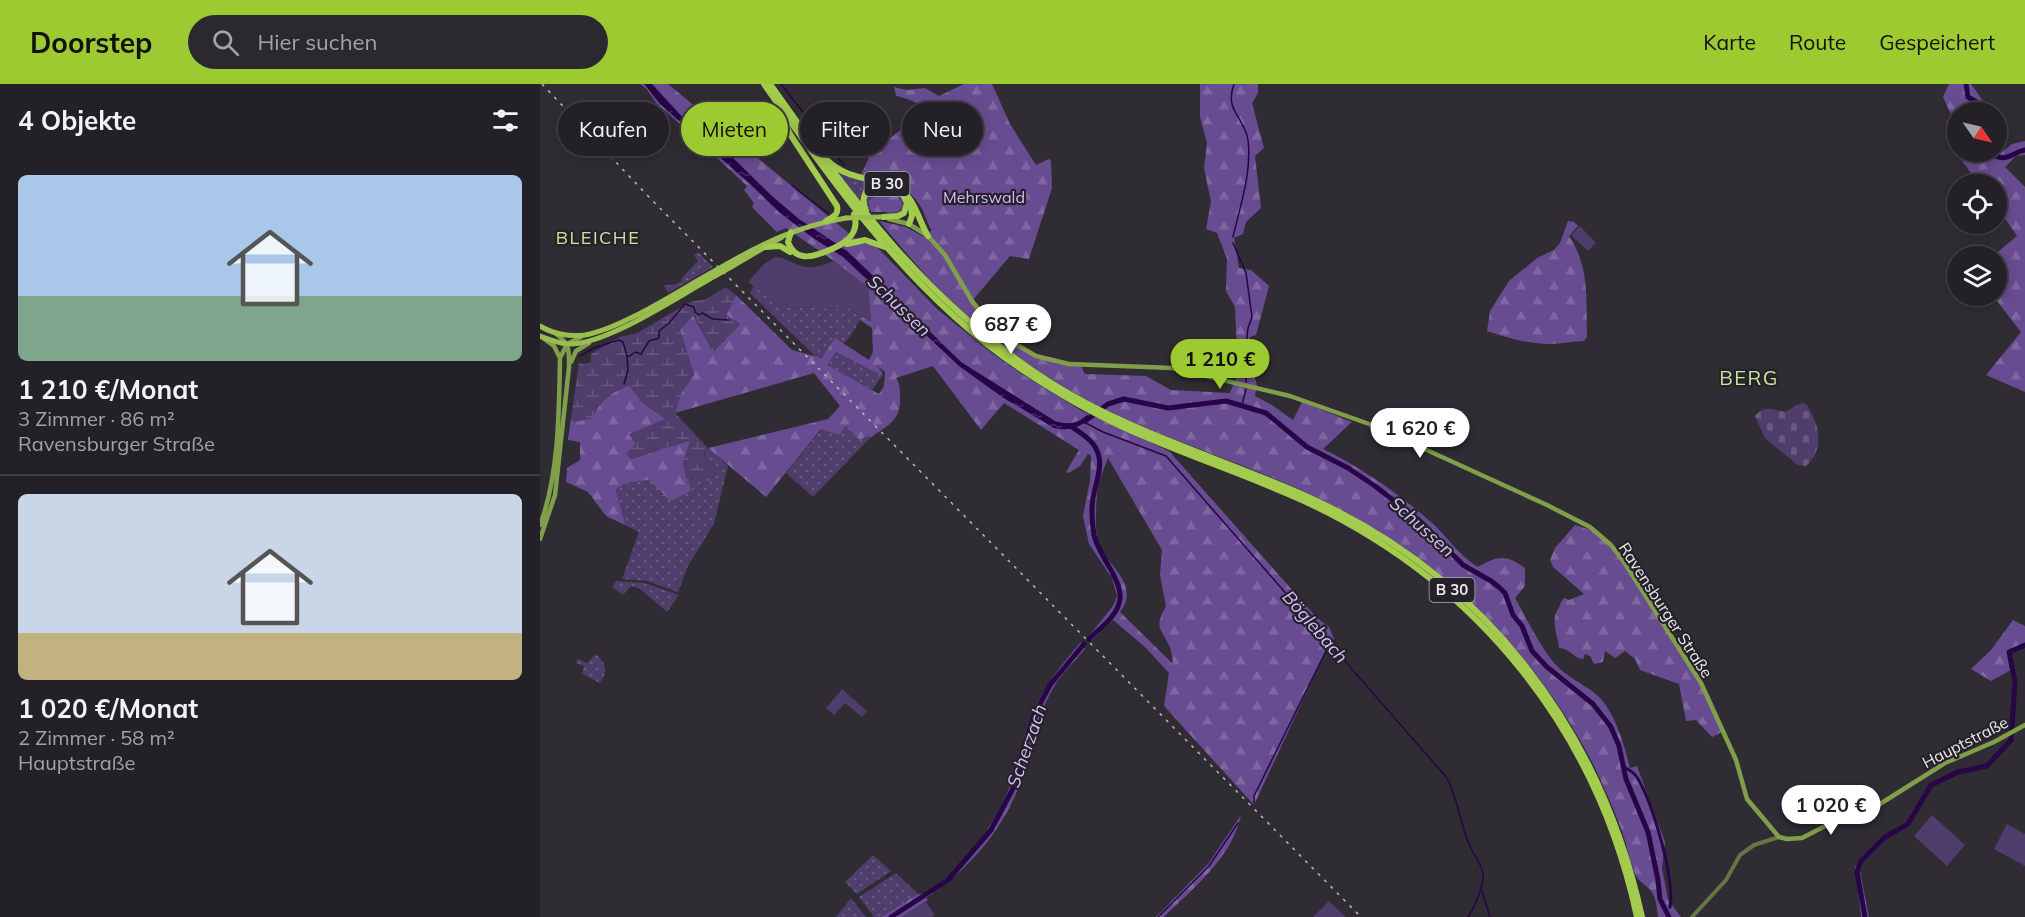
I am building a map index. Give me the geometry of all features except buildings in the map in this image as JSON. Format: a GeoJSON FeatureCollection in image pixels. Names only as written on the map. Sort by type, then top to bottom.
{"type":"FeatureCollection","features":[{"type":"Feature","properties":{"kind":"highway","name":"B 30"},"geometry":{"type":"LineString","coordinates":[[764,84],[844,195],[888,248],[941,304],[986,343],[1022,370],[1110,418],[1331,514],[1411,562],[1472,615],[1518,664],[1571,742],[1614,832],[1637,917]]}},
{"type":"Feature","properties":{"kind":"highway","name":"B 30"},"geometry":{"type":"LineString","coordinates":[[770,84],[800,127]]}},
{"type":"Feature","properties":{"kind":"highway"},"geometry":{"type":"LineString","coordinates":[[773,98],[790,134],[837,206],[837,213],[826,221]]}},
{"type":"Feature","properties":{"kind":"highway","name":"B 30"},"geometry":{"type":"LineString","coordinates":[[821,156],[872,223],[925,281],[971,324],[1025,366],[1087,406]]}},
{"type":"Feature","properties":{"kind":"highway","name":"B 30"},"geometry":{"type":"LineString","coordinates":[[822,156],[847,174],[894,187],[907,196],[928,236]]}},
{"type":"Feature","properties":{"kind":"highway"},"geometry":{"type":"LineString","coordinates":[[872,223],[863,203],[863,197],[870,187],[879,184],[893,188],[906,198],[912,212],[909,224]]}},
{"type":"Feature","properties":{"kind":"highway"},"geometry":{"type":"LineString","coordinates":[[766,248],[776,246],[786,248],[801,258],[817,256],[845,243],[855,228],[854,214],[844,195]]}},
{"type":"Feature","properties":{"kind":"highway"},"geometry":{"type":"LineString","coordinates":[[882,217],[898,216],[904,213],[907,207],[906,198]]}},
{"type":"Feature","properties":{"kind":"highway"},"geometry":{"type":"LineString","coordinates":[[909,224],[912,224],[915,219],[915,209]]}},
{"type":"Feature","properties":{"kind":"highway"},"geometry":{"type":"LineString","coordinates":[[791,232],[788,242],[794,252],[805,257],[817,256]]}},
{"type":"Feature","properties":{"kind":"highway"},"geometry":{"type":"LineString","coordinates":[[783,236],[786,248]]}},
{"type":"Feature","properties":{"kind":"highway","name":"B 30"},"geometry":{"type":"LineString","coordinates":[[817,256],[852,242],[865,240],[888,248]]}},
{"type":"Feature","properties":{"kind":"highway","name":"B 30"},"geometry":{"type":"LineString","coordinates":[[1110,418],[1334,509],[1413,558],[1476,611],[1515,653],[1541,686],[1590,766],[1619,831],[1642,917]]}},
{"type":"Feature","properties":{"kind":"main road"},"geometry":{"type":"LineString","coordinates":[[540,525],[550,494],[560,358],[567,344],[584,335],[619,323],[766,248],[791,232],[826,221],[882,217]]}},
{"type":"Feature","properties":{"kind":"main road","name":"Ravensburger Straße"},"geometry":{"type":"LineString","coordinates":[[882,217],[909,224],[928,236],[948,260],[972,301],[989,323],[1007,339],[1036,356],[1069,364],[1172,368],[1290,396],[1372,425],[1548,505],[1590,527],[1611,545],[1624,562],[1701,683],[1739,768],[1747,799],[1779,837]]}},
{"type":"Feature","properties":{"kind":"main road"},"geometry":{"type":"LineString","coordinates":[[729,266],[775,238],[783,236]]}},
{"type":"Feature","properties":{"kind":"main road"},"geometry":{"type":"LineString","coordinates":[[540,336],[567,344],[606,337],[713,274]]}},
{"type":"Feature","properties":{"kind":"main road"},"geometry":{"type":"LineString","coordinates":[[540,326],[555,333],[567,344],[569,354],[555,495],[540,540]]}},
{"type":"Feature","properties":{"kind":"main road"},"geometry":{"type":"LineString","coordinates":[[555,333],[584,335]]}},
{"type":"Feature","properties":{"kind":"main road"},"geometry":{"type":"LineString","coordinates":[[540,336],[554,346],[560,358]]}},
{"type":"Feature","properties":{"kind":"main road"},"geometry":{"type":"LineString","coordinates":[[569,367],[576,351],[592,341]]}},
{"type":"Feature","properties":{"kind":"main road","name":"Hauptstraße"},"geometry":{"type":"LineString","coordinates":[[1779,837],[1802,838],[1829,824],[1868,812],[1944,763],[2006,736],[2022,726]]}},
{"type":"Feature","properties":{"kind":"street"},"geometry":{"type":"LineString","coordinates":[[1694,916],[1726,880],[1740,855],[1754,845],[1779,837]]}},
{"type":"Feature","properties":{"kind":"green space"},"geometry":{"type":"Polygon","coordinates":[[[640,84],[668,84],[690,102],[681,102],[681,125],[669,114],[669,102],[655,102],[647,89],[640,84]]]}},
{"type":"Feature","properties":{"kind":"green space","name":"Mehrswald"},"geometry":{"type":"Polygon","coordinates":[[[964,84],[992,84],[1010,124],[1036,165],[1049,159],[1051,161],[1052,188],[1029,259],[1010,256],[972,301],[999,332],[1036,356],[1081,365],[1084,373],[1087,374],[1146,376],[1171,390],[1230,393],[1238,374],[1235,307],[1226,291],[1227,259],[1217,233],[1206,229],[1211,202],[1204,168],[1207,143],[1200,117],[1200,84],[1258,84],[1258,93],[1252,103],[1264,148],[1255,156],[1261,208],[1246,222],[1243,234],[1234,238],[1239,268],[1251,270],[1269,286],[1256,335],[1250,337],[1248,354],[1257,385],[1255,396],[1293,420],[1302,402],[1352,422],[1323,449],[1366,473],[1406,501],[1478,567],[1502,558],[1512,560],[1525,568],[1525,586],[1515,598],[1547,654],[1560,669],[1592,691],[1607,706],[1616,723],[1630,768],[1637,766],[1665,842],[1662,868],[1668,900],[1681,917],[1658,917],[1654,896],[1636,876],[1618,821],[1593,764],[1568,720],[1539,678],[1472,604],[1434,571],[1393,541],[1305,492],[1116,415],[1085,399],[1013,353],[973,321],[939,289],[879,221],[906,227],[924,237],[932,230],[921,207],[901,186],[886,180],[861,175],[870,156],[890,156],[890,138],[902,129],[902,156],[983,156],[983,102],[914,102],[896,96],[894,87],[907,90],[925,88],[939,96],[964,84]]]}},
{"type":"Feature","properties":{"kind":"green space"},"geometry":{"type":"Polygon","coordinates":[[[1949,84],[1971,84],[1984,102],[1947,102],[1947,106],[1943,97],[1949,84]]]}},
{"type":"Feature","properties":{"kind":"green space"},"geometry":{"type":"Polygon","coordinates":[[[2025,141],[2025,155],[2016,156],[2005,167],[2025,187],[2025,392],[1986,375],[2021,332],[2001,306],[2007,306],[2007,246],[2005,246],[2017,236],[2007,222],[2007,174],[1972,174],[1963,162],[2007,162],[2007,148],[2025,141]]]}},
{"type":"Feature","properties":{"kind":"green space"},"geometry":{"type":"Polygon","coordinates":[[[715,156],[755,156],[857,240],[863,244],[875,245],[937,309],[993,354],[1082,411],[1169,451],[1317,618],[1329,627],[1334,639],[1327,648],[1254,805],[1164,706],[1169,673],[1146,648],[1113,620],[1092,640],[1089,636],[1113,606],[1117,596],[1112,578],[1089,544],[1083,516],[1090,481],[1091,456],[1088,454],[1080,466],[1069,473],[1066,472],[1079,450],[1004,403],[981,430],[933,366],[896,378],[900,389],[900,405],[896,417],[888,426],[870,438],[868,435],[860,440],[846,426],[839,435],[821,429],[766,497],[708,448],[828,419],[840,406],[814,373],[675,413],[681,393],[694,375],[680,330],[693,315],[713,352],[740,324],[726,315],[736,295],[792,350],[822,358],[835,338],[869,360],[873,352],[872,328],[860,320],[862,317],[871,321],[868,288],[786,228],[777,232],[752,207],[754,203],[744,190],[747,186],[715,156]],[[836,352],[827,365],[879,394],[884,386],[885,372],[876,365],[882,372],[882,376],[836,352]],[[1108,458],[1098,489],[1096,532],[1100,546],[1124,582],[1127,591],[1126,601],[1120,612],[1173,664],[1170,647],[1159,622],[1166,606],[1160,575],[1162,550],[1108,458]]]}},
{"type":"Feature","properties":{"kind":"green space"},"geometry":{"type":"Polygon","coordinates":[[[833,167],[850,178],[878,182],[861,203],[833,167]]]}},
{"type":"Feature","properties":{"kind":"green space"},"geometry":{"type":"Polygon","coordinates":[[[879,186],[889,188],[904,198],[900,211],[886,213],[894,193],[879,190],[870,212],[866,206],[867,193],[879,186]]]}},
{"type":"Feature","properties":{"kind":"green space"},"geometry":{"type":"Polygon","coordinates":[[[879,190],[898,197],[902,203],[900,210],[871,212],[868,201],[875,197],[879,190]]]}},
{"type":"Feature","properties":{"kind":"green space"},"geometry":{"type":"Polygon","coordinates":[[[1568,221],[1578,226],[1569,236],[1581,260],[1584,272],[1587,337],[1584,341],[1543,344],[1487,331],[1490,311],[1509,281],[1537,258],[1554,250],[1560,243],[1568,221]]]}},
{"type":"Feature","properties":{"kind":"green space"},"geometry":{"type":"Polygon","coordinates":[[[1580,226],[1596,243],[1588,251],[1571,235],[1580,226]]]}},
{"type":"Feature","properties":{"kind":"green space"},"geometry":{"type":"Polygon","coordinates":[[[698,252],[713,267],[668,293],[664,285],[674,285],[682,281],[681,279],[698,261],[694,255],[698,252]]]}},
{"type":"Feature","properties":{"kind":"green space"},"geometry":{"type":"Polygon","coordinates":[[[775,257],[808,267],[834,261],[868,287],[871,322],[850,309],[781,307],[778,305],[748,282],[764,264],[775,257]]]}},
{"type":"Feature","properties":{"kind":"green space"},"geometry":{"type":"Polygon","coordinates":[[[754,286],[781,307],[850,309],[862,317],[838,350],[824,357],[816,357],[750,293],[754,286]]]}},
{"type":"Feature","properties":{"kind":"green space"},"geometry":{"type":"Polygon","coordinates":[[[726,287],[736,295],[726,315],[740,324],[713,353],[694,315],[680,330],[694,375],[681,393],[675,413],[708,448],[704,455],[714,469],[709,482],[700,482],[695,476],[687,483],[683,463],[690,440],[631,459],[626,454],[635,444],[629,434],[665,419],[643,403],[629,385],[607,397],[592,418],[574,422],[571,418],[579,363],[591,362],[591,354],[619,337],[637,333],[690,302],[706,299],[726,287]]]}},
{"type":"Feature","properties":{"kind":"green space"},"geometry":{"type":"Polygon","coordinates":[[[836,352],[882,376],[872,390],[826,365],[836,352]]]}},
{"type":"Feature","properties":{"kind":"green space"},"geometry":{"type":"Polygon","coordinates":[[[629,385],[643,403],[666,419],[635,444],[631,459],[691,440],[683,463],[691,491],[670,501],[649,480],[626,483],[616,489],[625,525],[606,516],[588,492],[566,482],[567,468],[580,460],[580,442],[568,440],[571,418],[574,422],[592,418],[607,397],[629,385]]]}},
{"type":"Feature","properties":{"kind":"green space"},"geometry":{"type":"Polygon","coordinates":[[[1801,403],[1806,404],[1811,411],[1818,435],[1816,451],[1806,466],[1798,465],[1765,438],[1755,416],[1765,409],[1785,412],[1801,403]]]}},
{"type":"Feature","properties":{"kind":"green space"},"geometry":{"type":"Polygon","coordinates":[[[846,426],[868,434],[870,438],[813,497],[786,473],[822,429],[846,426]]]}},
{"type":"Feature","properties":{"kind":"green space"},"geometry":{"type":"Polygon","coordinates":[[[708,448],[728,466],[714,524],[688,566],[678,592],[647,581],[622,579],[639,532],[625,525],[616,489],[626,483],[649,480],[662,495],[691,491],[687,483],[696,476],[708,448]]]}},
{"type":"Feature","properties":{"kind":"green space"},"geometry":{"type":"Polygon","coordinates":[[[1575,525],[1597,532],[1616,552],[1701,683],[1722,732],[1712,737],[1696,720],[1686,721],[1679,684],[1640,670],[1635,659],[1625,651],[1615,658],[1605,651],[1603,662],[1594,664],[1590,656],[1585,654],[1583,659],[1580,659],[1559,648],[1555,616],[1561,602],[1564,598],[1569,600],[1584,594],[1553,567],[1550,560],[1555,548],[1575,525]]]}},
{"type":"Feature","properties":{"kind":"green space"},"geometry":{"type":"Polygon","coordinates":[[[616,581],[645,583],[679,595],[667,612],[640,589],[631,586],[623,595],[612,587],[616,581]]]}},
{"type":"Feature","properties":{"kind":"green space"},"geometry":{"type":"Polygon","coordinates":[[[2013,620],[2025,626],[2025,643],[2007,651],[2011,670],[1991,681],[1971,669],[1991,650],[2013,620]]]}},
{"type":"Feature","properties":{"kind":"green space"},"geometry":{"type":"Polygon","coordinates":[[[1081,642],[1085,649],[1058,680],[1046,702],[1015,797],[995,831],[971,861],[926,898],[928,900],[902,917],[881,917],[918,894],[923,894],[936,887],[962,863],[979,842],[1007,794],[1026,731],[1037,704],[1054,676],[1081,642]]]}},
{"type":"Feature","properties":{"kind":"green space"},"geometry":{"type":"Polygon","coordinates":[[[596,654],[605,667],[605,674],[600,683],[582,674],[584,666],[576,663],[578,659],[587,663],[596,654]]]}},
{"type":"Feature","properties":{"kind":"green space"},"geometry":{"type":"Polygon","coordinates":[[[842,689],[867,711],[862,717],[845,703],[834,715],[826,708],[842,689]]]}},
{"type":"Feature","properties":{"kind":"green space"},"geometry":{"type":"Polygon","coordinates":[[[1241,815],[1229,845],[1210,871],[1164,917],[1156,917],[1208,864],[1241,815]]]}},
{"type":"Feature","properties":{"kind":"green space"},"geometry":{"type":"Polygon","coordinates":[[[1932,815],[1965,845],[1947,866],[1914,836],[1932,815]]]}},
{"type":"Feature","properties":{"kind":"green space"},"geometry":{"type":"Polygon","coordinates":[[[2007,824],[2025,834],[2025,866],[1994,849],[2007,824]]]}},
{"type":"Feature","properties":{"kind":"green space"},"geometry":{"type":"Polygon","coordinates":[[[873,855],[891,871],[857,894],[845,882],[873,855]]]}},
{"type":"Feature","properties":{"kind":"green space"},"geometry":{"type":"Polygon","coordinates":[[[1855,865],[1860,871],[1869,917],[1861,917],[1855,865]]]}},
{"type":"Feature","properties":{"kind":"green space"},"geometry":{"type":"Polygon","coordinates":[[[896,873],[918,894],[881,917],[874,917],[859,897],[896,873]]]}},
{"type":"Feature","properties":{"kind":"green space"},"geometry":{"type":"Polygon","coordinates":[[[851,898],[866,917],[836,917],[851,898]]]}},
{"type":"Feature","properties":{"kind":"green space"},"geometry":{"type":"Polygon","coordinates":[[[1329,901],[1346,917],[1313,917],[1329,901]]]}},
{"type":"Feature","properties":{"kind":"green space"},"geometry":{"type":"Polygon","coordinates":[[[926,902],[935,915],[932,917],[902,917],[926,902]]]}},
{"type":"Feature","properties":{"kind":"water"},"geometry":{"type":"Polygon","coordinates":[[[644,84],[652,84],[669,102],[658,102],[644,84]]]}},
{"type":"Feature","properties":{"kind":"water"},"geometry":{"type":"Polygon","coordinates":[[[669,102],[681,116],[681,123],[669,112],[669,102]]]}},
{"type":"Feature","properties":{"kind":"water"},"geometry":{"type":"Polygon","coordinates":[[[718,156],[731,156],[799,219],[846,250],[961,362],[1055,421],[1072,423],[1087,415],[1093,418],[1070,429],[1054,428],[1002,397],[959,366],[843,257],[780,213],[718,156]]]}},
{"type":"Feature","properties":{"kind":"waterway"},"geometry":{"type":"LineString","coordinates":[[781,84],[844,165]]}},
{"type":"Feature","properties":{"kind":"waterway"},"geometry":{"type":"LineString","coordinates":[[1233,237],[1245,189],[1249,152],[1246,132],[1231,101],[1234,84]]}},
{"type":"Feature","properties":{"kind":"waterway"},"geometry":{"type":"LineString","coordinates":[[1966,84],[1968,97],[1976,102]]}},
{"type":"Feature","properties":{"kind":"waterway"},"geometry":{"type":"LineString","coordinates":[[2007,157],[2025,150]]}},
{"type":"Feature","properties":{"kind":"waterway"},"geometry":{"type":"LineString","coordinates":[[792,185],[799,191]]}},
{"type":"Feature","properties":{"kind":"waterway"},"geometry":{"type":"LineString","coordinates":[[800,192],[828,213]]}},
{"type":"Feature","properties":{"kind":"waterway"},"geometry":{"type":"LineString","coordinates":[[1233,243],[1246,273],[1252,317],[1246,345],[1246,382]]}},
{"type":"Feature","properties":{"kind":"waterway"},"geometry":{"type":"LineString","coordinates":[[580,356],[594,348],[619,340],[623,342],[627,356],[635,352],[641,354],[649,341],[659,338],[659,331],[685,304],[694,307],[695,312],[699,315],[702,313],[713,319],[729,320]]}},
{"type":"Feature","properties":{"kind":"waterway"},"geometry":{"type":"LineString","coordinates":[[624,384],[628,370],[627,356]]}},
{"type":"Feature","properties":{"kind":"waterway"},"geometry":{"type":"LineString","coordinates":[[1242,405],[1246,389]]}},
{"type":"Feature","properties":{"kind":"waterway","name":"Schussen"},"geometry":{"type":"LineString","coordinates":[[1085,421],[1108,404],[1124,399],[1168,408],[1226,401],[1266,413],[1307,447],[1348,468],[1375,486],[1420,521],[1463,565],[1500,588],[1505,593],[1513,615],[1522,626],[1532,651],[1547,667],[1593,704],[1611,727],[1619,746],[1626,779],[1648,832],[1660,899],[1669,917]]}},
{"type":"Feature","properties":{"kind":"waterway","name":"Böglebach"},"geometry":{"type":"LineString","coordinates":[[1084,422],[1103,432],[1166,456],[1447,778],[1470,847],[1483,873],[1481,890],[1468,917]]}},
{"type":"Feature","properties":{"kind":"waterway","name":"Scherzach"},"geometry":{"type":"LineString","coordinates":[[1072,427],[1092,443],[1099,457],[1099,472],[1092,503],[1093,530],[1096,543],[1120,591],[1116,611],[1089,639]]}},
{"type":"Feature","properties":{"kind":"waterway","name":"Scherzach"},"geometry":{"type":"LineString","coordinates":[[891,917],[948,880],[991,830],[1016,783],[1033,717],[1050,685],[1084,644]]}},
{"type":"Feature","properties":{"kind":"waterway"},"geometry":{"type":"LineString","coordinates":[[1254,803],[1254,796],[1329,645]]}},
{"type":"Feature","properties":{"kind":"waterway"},"geometry":{"type":"LineString","coordinates":[[1865,917],[1857,872],[1861,861],[1885,837],[1908,824],[1931,785],[1958,772],[1987,766],[2011,740],[2015,682],[2009,652],[2025,645]]}},
{"type":"Feature","properties":{"kind":"waterway"},"geometry":{"type":"LineString","coordinates":[[1624,767],[1638,779],[1656,823],[1666,861],[1671,894],[1670,907]]}},
{"type":"Feature","properties":{"kind":"waterway"},"geometry":{"type":"LineString","coordinates":[[1158,917],[1209,866],[1238,823]]}},
{"type":"Feature","properties":{"kind":"waterway"},"geometry":{"type":"LineString","coordinates":[[1481,887],[1490,917]]}},
{"type":"Feature","properties":{"kind":"railway"},"geometry":{"type":"LineString","coordinates":[[542,84],[646,194],[1361,917]]}},
{"type":"Feature","properties":{"kind":"district","name":"BLEICHE"},"geometry":{"type":"Point","coordinates":[598,238]}},
{"type":"Feature","properties":{"kind":"district","name":"BERG"},"geometry":{"type":"Point","coordinates":[1749,378]}}]}
